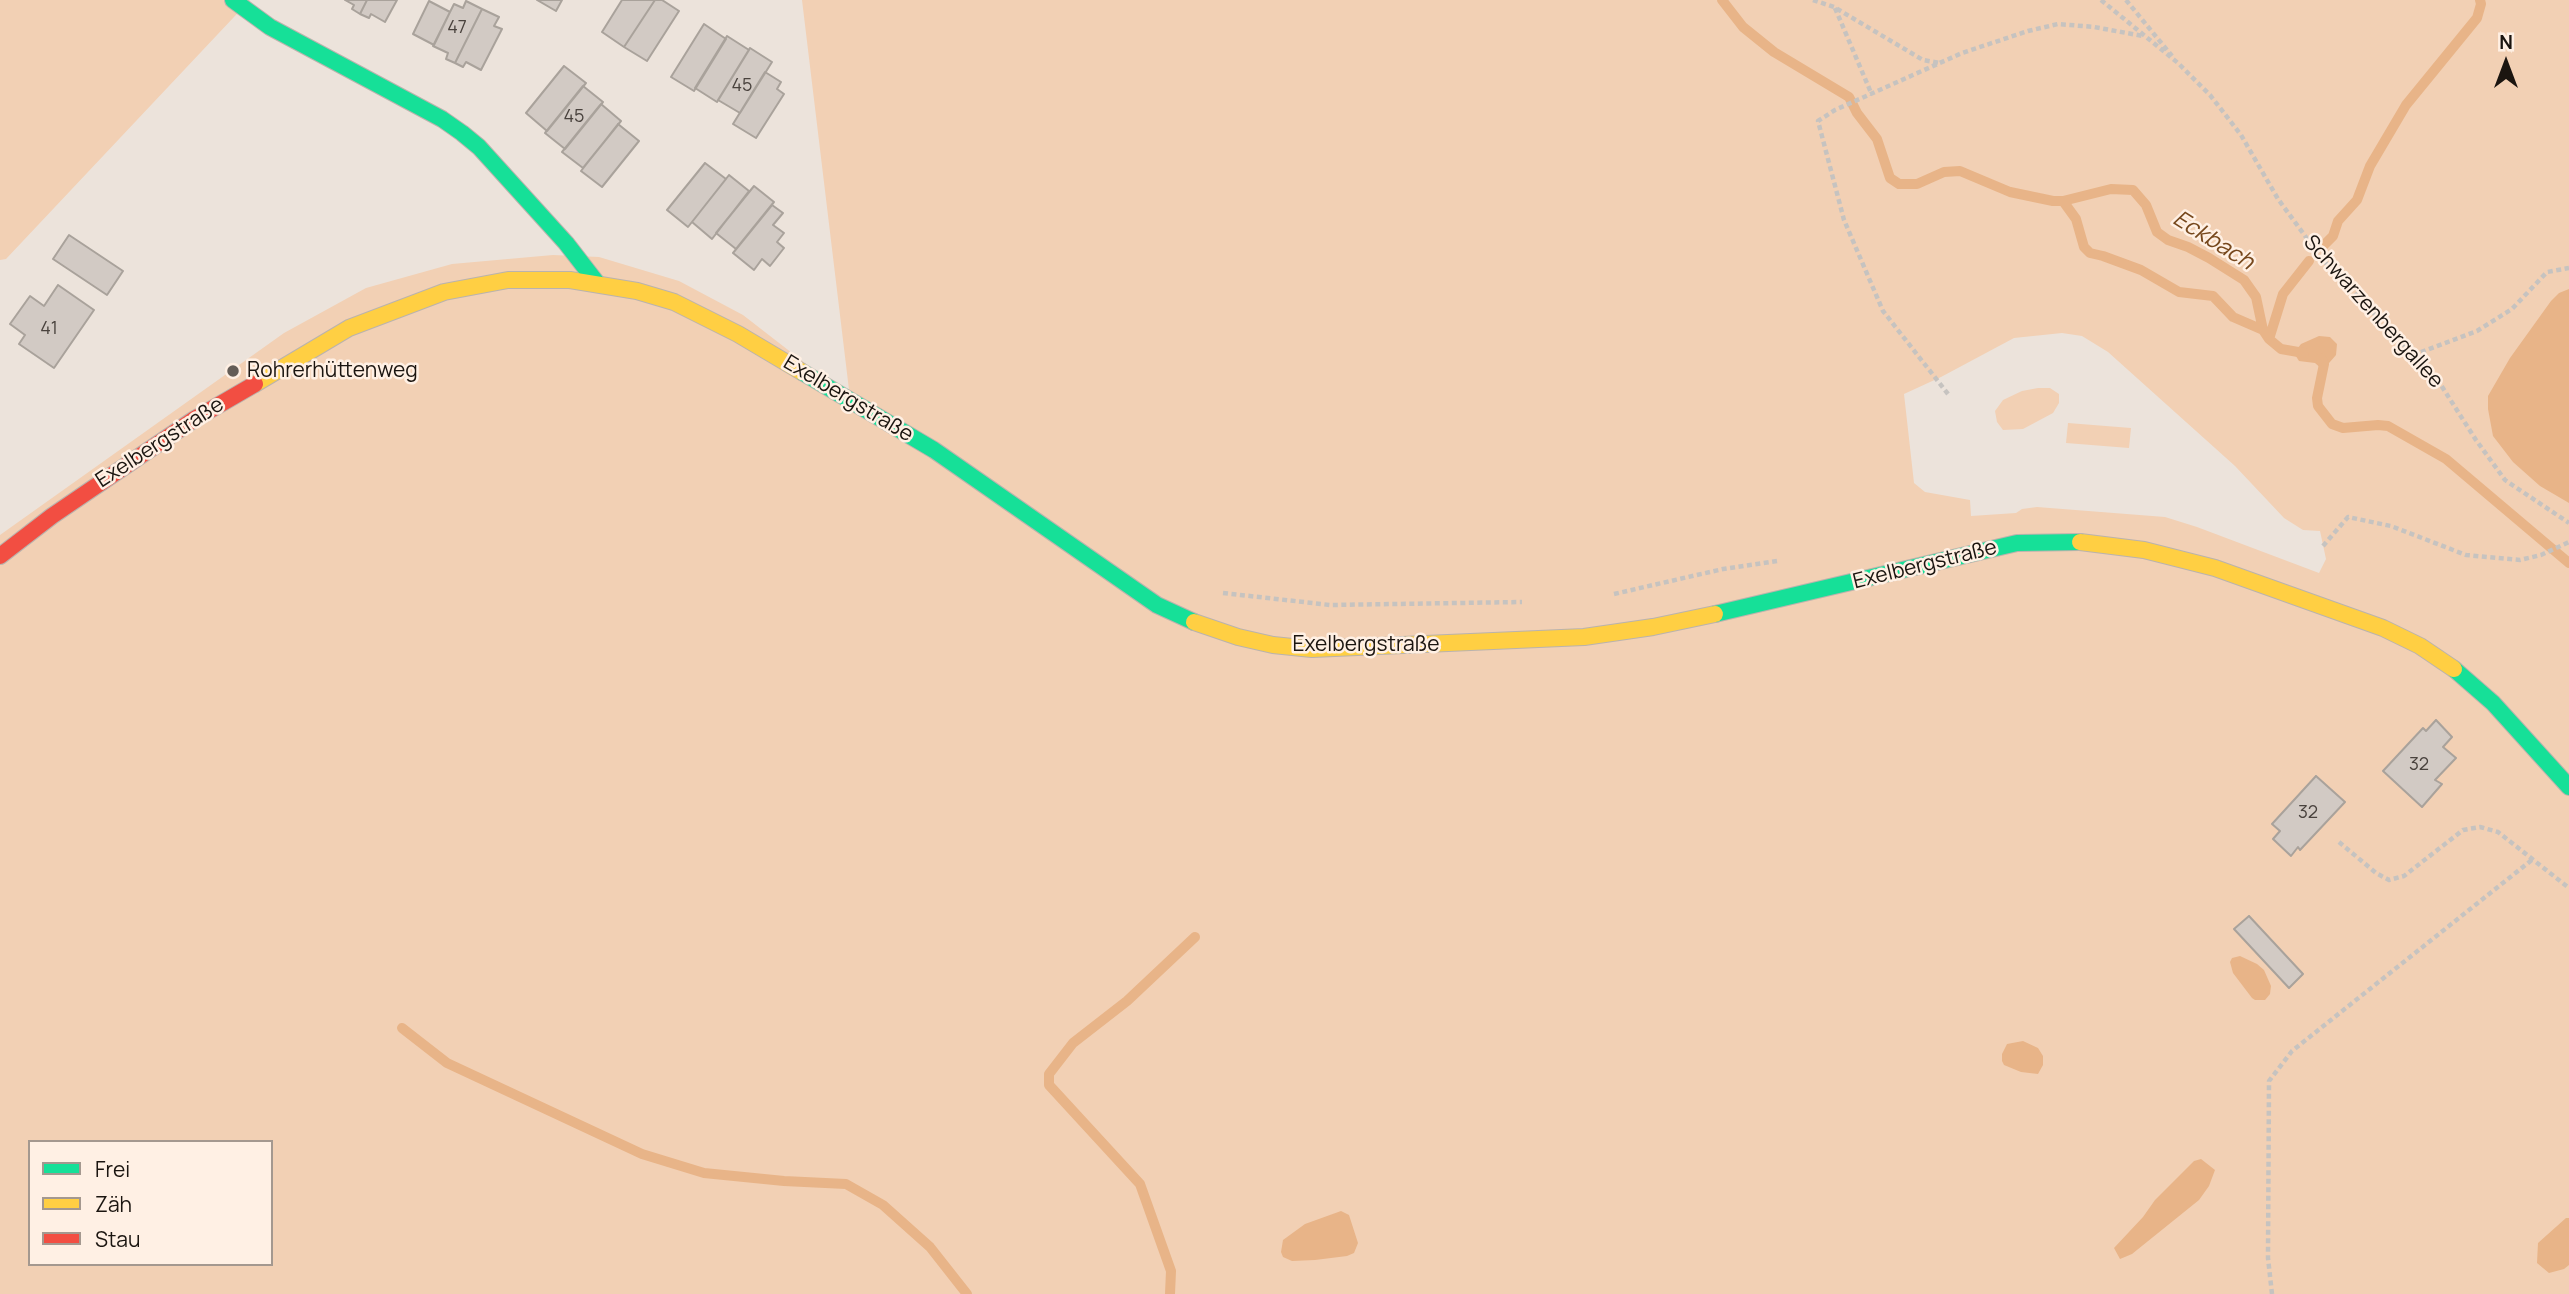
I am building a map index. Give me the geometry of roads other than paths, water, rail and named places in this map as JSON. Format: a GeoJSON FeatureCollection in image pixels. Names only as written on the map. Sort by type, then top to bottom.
{"type":"FeatureCollection","features":[{"type":"Feature","properties":{"kind":"main road"},"geometry":{"type":"LineString","coordinates":[[233,0],[270,27],[442,119],[463,133],[479,147],[566,243],[597,283]]}},
{"type":"Feature","properties":{"kind":"main road","name":"Exelbergstraße"},"geometry":{"type":"LineString","coordinates":[[0,556],[100,482],[193,420],[308,350],[374,317],[444,292],[478,284],[535,279],[597,283],[674,302],[738,334],[934,450],[1157,605],[1208,628],[1238,637],[1273,645],[1312,649],[1584,637],[1653,627],[1746,608],[2017,543],[2046,541],[2101,545],[2144,551],[2244,577],[2383,628],[2420,646],[2455,670],[2493,703],[2569,787]]}},
{"type":"Feature","properties":{"kind":"waterway","name":"Eckbach"},"geometry":{"type":"LineString","coordinates":[[1722,0],[1743,27],[1774,52],[1849,97],[1857,113],[1877,139],[1890,178],[1899,184],[1917,184],[1944,172],[1960,171],[2010,192],[2053,201],[2111,189],[2133,190],[2146,205],[2157,232],[2168,240],[2209,258],[2244,280],[2256,297],[2263,330],[2269,339],[2281,349],[2304,353]]}},
{"type":"Feature","properties":{"kind":"waterway"},"geometry":{"type":"LineString","coordinates":[[2322,247],[2333,236],[2338,221],[2357,200],[2370,166],[2406,105],[2477,18],[2480,0]]}},
{"type":"Feature","properties":{"kind":"waterway"},"geometry":{"type":"LineString","coordinates":[[2063,201],[2076,219],[2084,247],[2090,253],[2141,270],[2179,292],[2213,296],[2233,317],[2263,330]]}},
{"type":"Feature","properties":{"kind":"waterway"},"geometry":{"type":"LineString","coordinates":[[2269,339],[2283,294],[2309,261]]}},
{"type":"Feature","properties":{"kind":"waterway","name":"Eckbach"},"geometry":{"type":"LineString","coordinates":[[2321,358],[2324,364],[2317,398],[2318,406],[2332,424],[2343,428],[2388,426],[2446,459],[2569,563]]}},
{"type":"Feature","properties":{"kind":"waterway"},"geometry":{"type":"LineString","coordinates":[[1170,1294],[1171,1271],[1140,1184],[1049,1085],[1049,1074],[1073,1043],[1127,1001],[1195,937]]}},
{"type":"Feature","properties":{"kind":"waterway"},"geometry":{"type":"LineString","coordinates":[[402,1028],[447,1063],[642,1154],[704,1173],[846,1184],[883,1205],[930,1247],[967,1294]]}},
{"type":"Feature","properties":{"kind":"place","name":"Rohrerhüttenweg"},"geometry":{"type":"Point","coordinates":[233,371]}}]}
